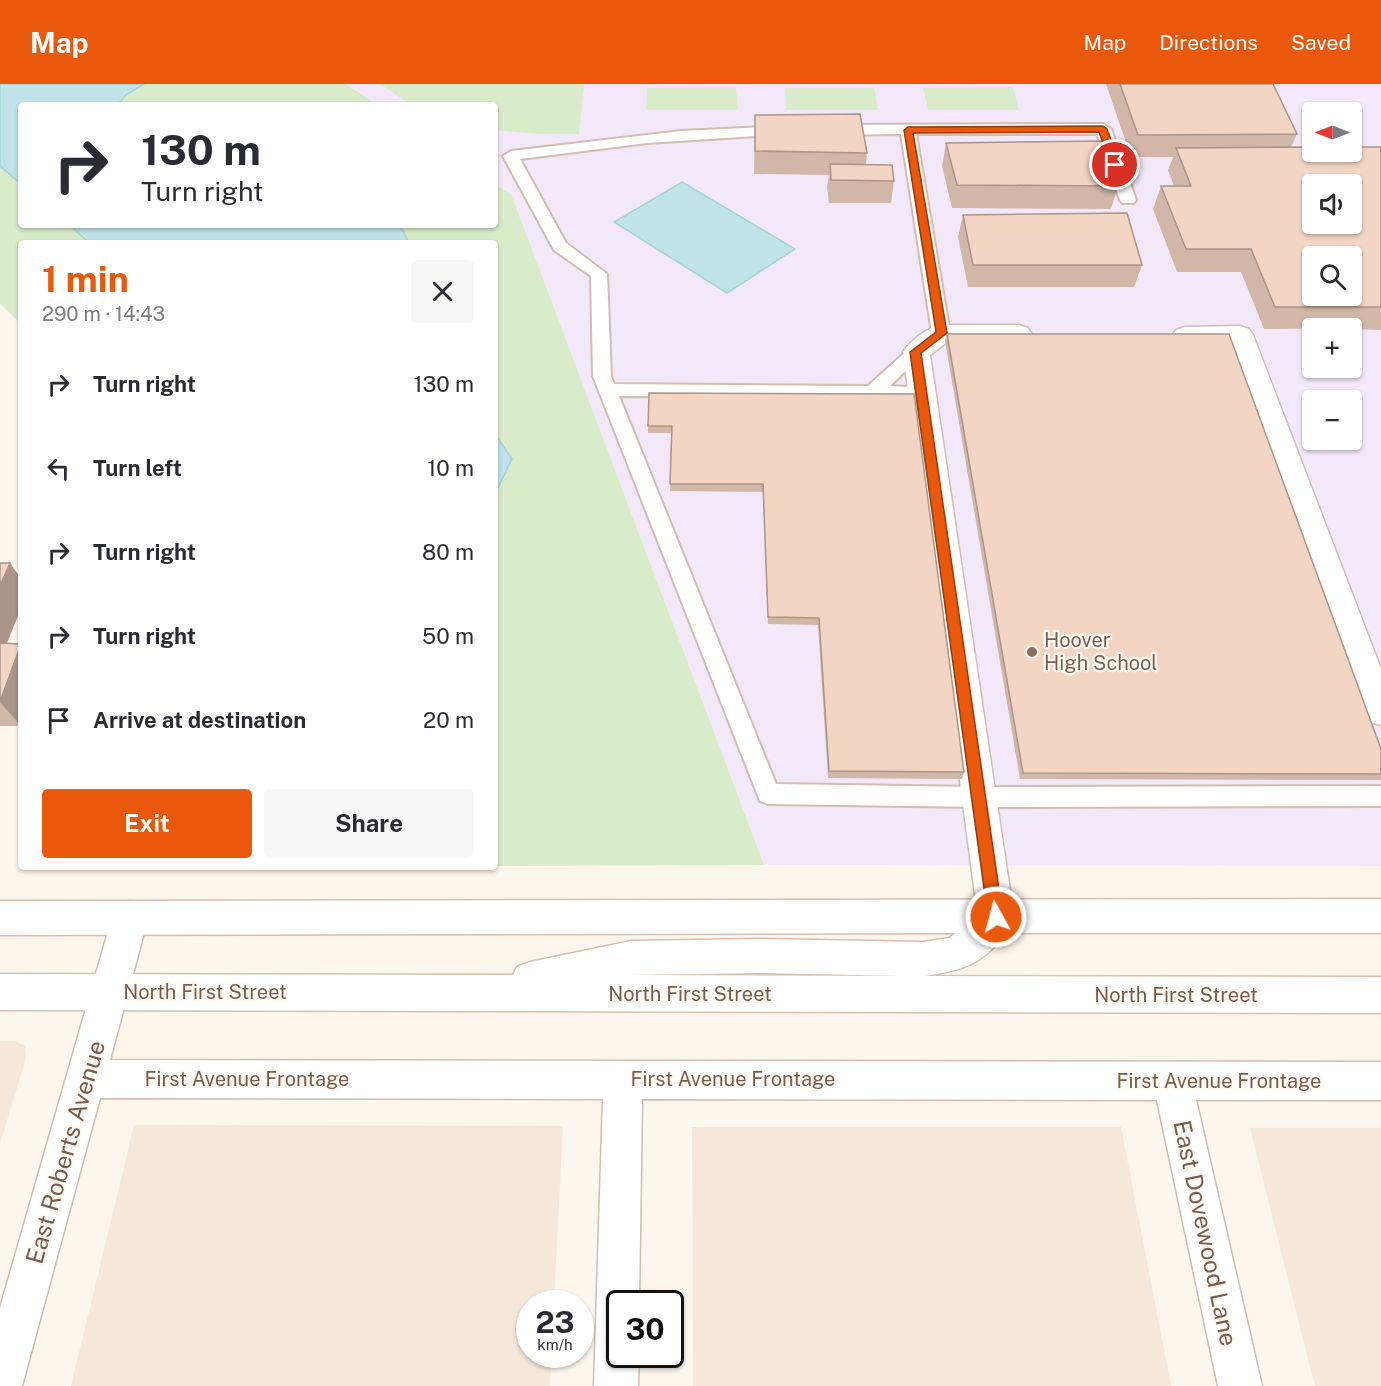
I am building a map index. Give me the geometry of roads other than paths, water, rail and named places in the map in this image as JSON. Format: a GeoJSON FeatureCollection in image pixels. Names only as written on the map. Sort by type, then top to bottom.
{"type":"FeatureCollection","features":[{"type":"Feature","properties":{"kind":"street"},"geometry":{"type":"LineString","coordinates":[[470,994],[631,958],[760,956],[922,959],[954,954],[979,940],[996,917],[916,352],[941,333],[1047,334]]}},
{"type":"Feature","properties":{"kind":"street"},"geometry":{"type":"LineString","coordinates":[[1164,336],[1240,335],[1381,712]]}},
{"type":"Feature","properties":{"kind":"street"},"geometry":{"type":"LineString","coordinates":[[0,918],[1381,916]]}},
{"type":"Feature","properties":{"kind":"street","name":"East Roberts Avenue"},"geometry":{"type":"LineString","coordinates":[[0,1386],[130,918]]}},
{"type":"Feature","properties":{"kind":"street","name":"North First Street"},"geometry":{"type":"LineString","coordinates":[[0,992],[1381,996]]}},
{"type":"Feature","properties":{"kind":"street","name":"First Avenue Frontage"},"geometry":{"type":"LineString","coordinates":[[85,1079],[1381,1081]]}},
{"type":"Feature","properties":{"kind":"street"},"geometry":{"type":"LineString","coordinates":[[616,1386],[623,1079]]}},
{"type":"Feature","properties":{"kind":"street","name":"East Dovewood Lane"},"geometry":{"type":"LineString","coordinates":[[1173,1080],[1240,1386]]}},
{"type":"Feature","properties":{"kind":"lane"},"geometry":{"type":"LineString","coordinates":[[1128,200],[1103,129],[733,131],[616,142],[511,156],[560,246],[599,274],[602,376],[768,794],[1381,796]]}},
{"type":"Feature","properties":{"kind":"lane"},"geometry":{"type":"LineString","coordinates":[[908,130],[941,333]]}},
{"type":"Feature","properties":{"kind":"lane"},"geometry":{"type":"LineString","coordinates":[[872,392],[916,352]]}},
{"type":"Feature","properties":{"kind":"lane"},"geometry":{"type":"LineString","coordinates":[[608,390],[921,392]]}},
{"type":"Feature","properties":{"kind":"water"},"geometry":{"type":"Polygon","coordinates":[[[0,84],[144,84],[126,95],[120,102],[18,102],[18,181],[0,166],[0,84]]]}},
{"type":"Feature","properties":{"kind":"water"},"geometry":{"type":"Polygon","coordinates":[[[682,182],[795,249],[727,293],[614,222],[682,182]]]}},
{"type":"Feature","properties":{"kind":"water"},"geometry":{"type":"Polygon","coordinates":[[[73,228],[402,228],[408,240],[86,240],[73,228]]]}},
{"type":"Feature","properties":{"kind":"water"},"geometry":{"type":"Polygon","coordinates":[[[498,438],[512,459],[498,488],[498,438]]]}},
{"type":"Feature","properties":{"kind":"place","name":"Hoover High School"},"geometry":{"type":"Point","coordinates":[1032,652]}}]}
